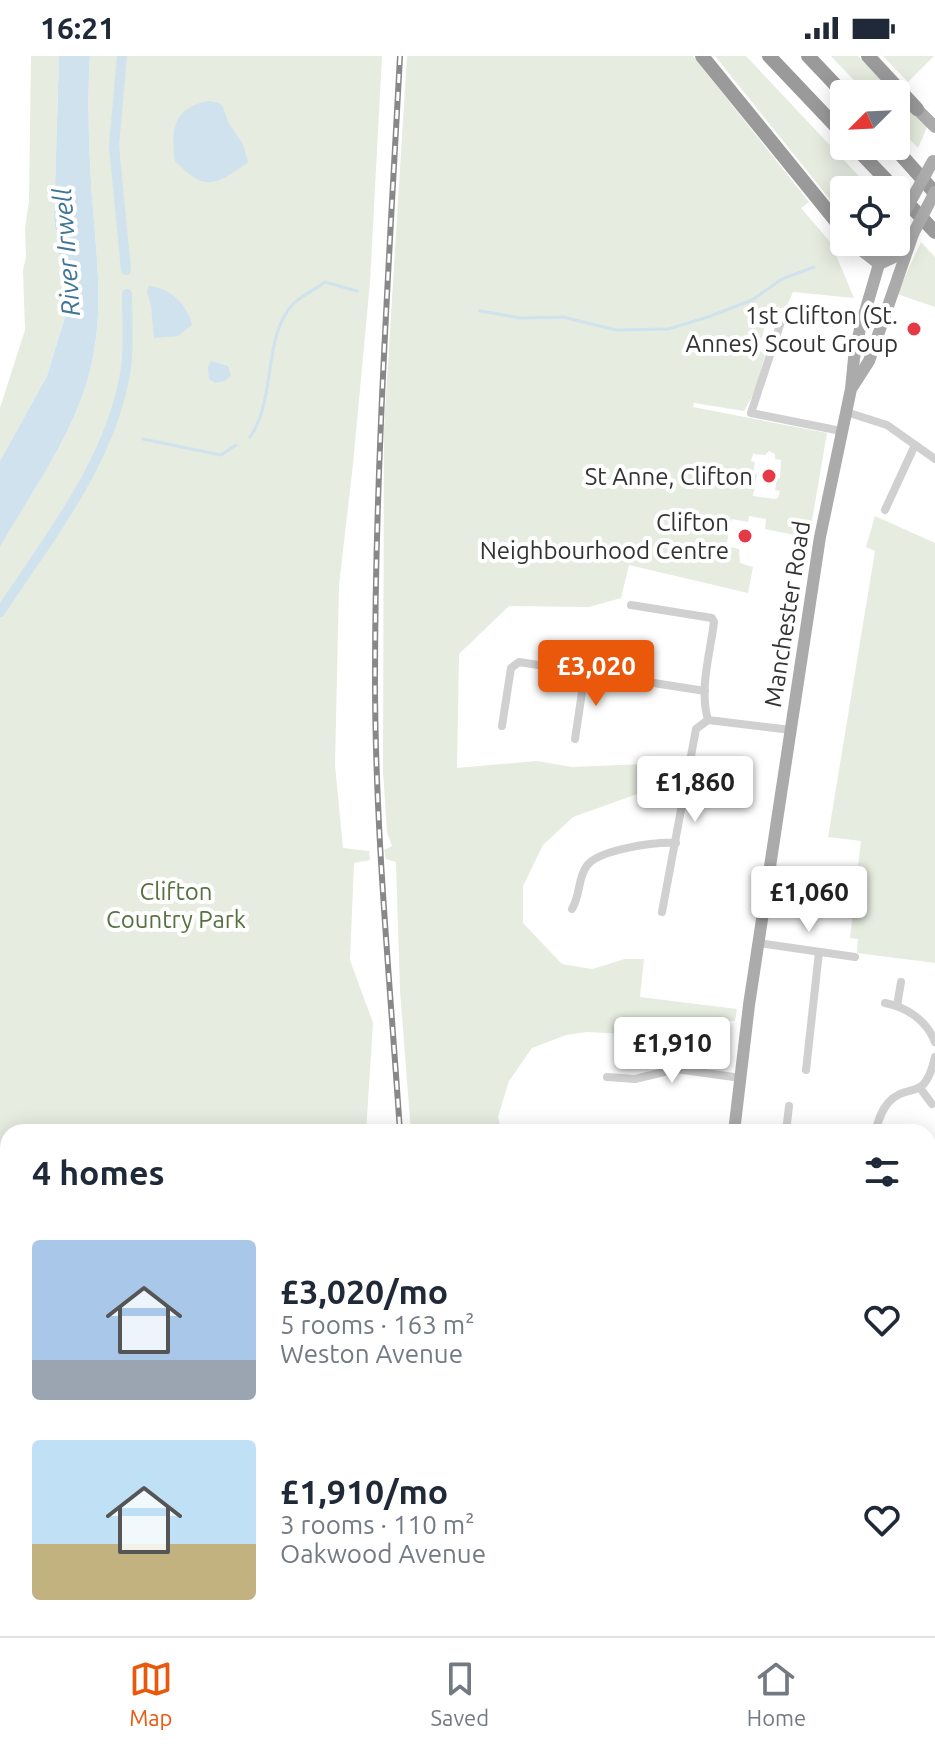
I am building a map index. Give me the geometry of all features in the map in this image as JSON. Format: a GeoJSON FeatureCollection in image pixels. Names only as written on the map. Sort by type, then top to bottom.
{"type":"FeatureCollection","features":[{"type":"Feature","properties":{"kind":"highway"},"geometry":{"type":"LineString","coordinates":[[702,56],[830,214]]}},
{"type":"Feature","properties":{"kind":"highway"},"geometry":{"type":"LineString","coordinates":[[769,56],[830,120]]}},
{"type":"Feature","properties":{"kind":"highway"},"geometry":{"type":"LineString","coordinates":[[808,56],[831,80]]}},
{"type":"Feature","properties":{"kind":"highway"},"geometry":{"type":"LineString","coordinates":[[868,56],[917,109]]}},
{"type":"Feature","properties":{"kind":"highway"},"geometry":{"type":"LineString","coordinates":[[867,160],[883,176]]}},
{"type":"Feature","properties":{"kind":"highway"},"geometry":{"type":"LineString","coordinates":[[906,160],[935,192]]}},
{"type":"Feature","properties":{"kind":"highway"},"geometry":{"type":"LineString","coordinates":[[910,205],[935,232]]}},
{"type":"Feature","properties":{"kind":"main road"},"geometry":{"type":"LineString","coordinates":[[917,109],[935,115]]}},
{"type":"Feature","properties":{"kind":"main road"},"geometry":{"type":"LineString","coordinates":[[917,109],[935,127]]}},
{"type":"Feature","properties":{"kind":"main road"},"geometry":{"type":"LineString","coordinates":[[910,203],[934,160]]}},
{"type":"Feature","properties":{"kind":"main road","name":"Manchester Road"},"geometry":{"type":"LineString","coordinates":[[910,241],[935,192]]}},
{"type":"Feature","properties":{"kind":"main road"},"geometry":{"type":"LineString","coordinates":[[869,256],[879,264],[896,256]]}},
{"type":"Feature","properties":{"kind":"main road","name":"Manchester Road"},"geometry":{"type":"LineString","coordinates":[[735,1124],[758,943],[817,558],[857,344],[883,256]]}},
{"type":"Feature","properties":{"kind":"main road","name":"Manchester Road"},"geometry":{"type":"LineString","coordinates":[[851,389],[869,361],[904,256]]}},
{"type":"Feature","properties":{"kind":"street"},"geometry":{"type":"LineString","coordinates":[[780,325],[751,413],[841,431]]}},
{"type":"Feature","properties":{"kind":"street"},"geometry":{"type":"LineString","coordinates":[[846,412],[887,425],[935,459]]}},
{"type":"Feature","properties":{"kind":"street"},"geometry":{"type":"LineString","coordinates":[[885,510],[915,445]]}},
{"type":"Feature","properties":{"kind":"street"},"geometry":{"type":"LineString","coordinates":[[631,605],[712,618],[704,706],[708,720]]}},
{"type":"Feature","properties":{"kind":"street"},"geometry":{"type":"LineString","coordinates":[[502,726],[514,664],[705,691]]}},
{"type":"Feature","properties":{"kind":"street"},"geometry":{"type":"LineString","coordinates":[[575,739],[585,672]]}},
{"type":"Feature","properties":{"kind":"street"},"geometry":{"type":"LineString","coordinates":[[662,912],[696,729],[708,720],[791,730]]}},
{"type":"Feature","properties":{"kind":"street"},"geometry":{"type":"LineString","coordinates":[[572,909],[589,862],[634,845],[676,843]]}},
{"type":"Feature","properties":{"kind":"street"},"geometry":{"type":"LineString","coordinates":[[758,943],[855,957]]}},
{"type":"Feature","properties":{"kind":"street"},"geometry":{"type":"LineString","coordinates":[[806,1070],[819,952]]}},
{"type":"Feature","properties":{"kind":"street"},"geometry":{"type":"LineString","coordinates":[[897,1006],[901,982]]}},
{"type":"Feature","properties":{"kind":"street"},"geometry":{"type":"LineString","coordinates":[[885,1003],[917,1017],[935,1042]]}},
{"type":"Feature","properties":{"kind":"street"},"geometry":{"type":"LineString","coordinates":[[878,1124],[893,1098],[920,1088],[927,1081],[935,1057]]}},
{"type":"Feature","properties":{"kind":"street"},"geometry":{"type":"LineString","coordinates":[[607,1077],[635,1079],[676,1069],[741,1078]]}},
{"type":"Feature","properties":{"kind":"street"},"geometry":{"type":"LineString","coordinates":[[920,1088],[932,1104]]}},
{"type":"Feature","properties":{"kind":"street"},"geometry":{"type":"LineString","coordinates":[[789,1106],[791,1124]]}},
{"type":"Feature","properties":{"kind":"green space"},"geometry":{"type":"Polygon","coordinates":[[[31,56],[59,56],[54,219],[67,310],[47,376],[0,461],[0,408],[25,330],[23,270],[29,201],[31,56]]]}},
{"type":"Feature","properties":{"kind":"green space","name":"Clifton Country Park"},"geometry":{"type":"Polygon","coordinates":[[[90,56],[382,56],[370,282],[339,585],[335,765],[343,848],[369,851],[370,860],[354,863],[350,960],[373,1023],[367,1124],[0,1124],[0,547],[69,427],[92,361],[98,314],[98,268],[89,144],[90,56]]]}},
{"type":"Feature","properties":{"kind":"green space"},"geometry":{"type":"Polygon","coordinates":[[[407,56],[693,56],[809,202],[801,208],[830,242],[830,256],[836,256],[854,298],[793,292],[786,308],[770,308],[758,351],[766,352],[755,391],[744,411],[694,403],[693,407],[827,433],[809,538],[765,529],[766,519],[749,516],[748,522],[732,519],[726,546],[739,549],[740,563],[753,567],[748,593],[629,565],[621,598],[589,607],[509,606],[459,654],[457,768],[537,761],[572,767],[644,764],[640,793],[573,817],[543,845],[523,886],[523,923],[562,964],[592,969],[625,959],[644,959],[640,997],[737,1009],[735,1021],[693,1020],[625,1034],[587,1032],[566,1035],[532,1048],[509,1081],[498,1117],[499,1124],[410,1124],[400,990],[396,862],[386,859],[384,850],[392,846],[387,832],[383,771],[384,429],[407,56]],[[769,451],[765,455],[753,454],[753,473],[757,474],[753,496],[778,498],[780,491],[775,490],[777,478],[780,478],[781,460],[775,459],[775,454],[769,451]]]}},
{"type":"Feature","properties":{"kind":"green space"},"geometry":{"type":"Polygon","coordinates":[[[715,56],[746,56],[830,145],[830,160],[844,160],[859,176],[830,176],[830,200],[715,56]]]}},
{"type":"Feature","properties":{"kind":"green space"},"geometry":{"type":"Polygon","coordinates":[[[831,56],[858,56],[881,80],[854,80],[831,56]]]}},
{"type":"Feature","properties":{"kind":"green space"},"geometry":{"type":"Polygon","coordinates":[[[883,56],[934,56],[910,80],[906,80],[883,56]]]}},
{"type":"Feature","properties":{"kind":"green space"},"geometry":{"type":"Polygon","coordinates":[[[910,109],[927,127],[918,148],[910,140],[910,109]]]}},
{"type":"Feature","properties":{"kind":"green space"},"geometry":{"type":"Polygon","coordinates":[[[921,242],[935,257],[935,307],[897,294],[921,242]]]}},
{"type":"Feature","properties":{"kind":"green space"},"geometry":{"type":"Polygon","coordinates":[[[875,516],[935,543],[935,963],[857,953],[858,939],[850,938],[861,841],[828,837],[875,551],[866,547],[875,516]]]}},
{"type":"Feature","properties":{"kind":"water","name":"River Irwell"},"geometry":{"type":"Polygon","coordinates":[[[59,56],[90,56],[89,144],[98,268],[96,337],[86,385],[69,427],[0,547],[0,461],[47,376],[67,310],[54,219],[59,56]]]}},
{"type":"Feature","properties":{"kind":"water"},"geometry":{"type":"Polygon","coordinates":[[[209,101],[223,107],[228,122],[243,144],[248,162],[211,182],[195,178],[186,171],[175,161],[174,149],[175,130],[181,114],[188,108],[209,101]]]}},
{"type":"Feature","properties":{"kind":"water"},"geometry":{"type":"Polygon","coordinates":[[[149,286],[164,290],[176,298],[192,325],[178,336],[154,338],[147,291],[149,286]]]}},
{"type":"Feature","properties":{"kind":"water"},"geometry":{"type":"Polygon","coordinates":[[[211,361],[228,366],[231,375],[225,381],[215,383],[209,379],[211,361]]]}},
{"type":"Feature","properties":{"kind":"waterway"},"geometry":{"type":"LineString","coordinates":[[122,56],[114,146],[126,270]]}},
{"type":"Feature","properties":{"kind":"waterway"},"geometry":{"type":"LineString","coordinates":[[480,311],[521,318],[563,317],[616,330],[668,329],[752,300],[782,279],[814,267]]}},
{"type":"Feature","properties":{"kind":"waterway"},"geometry":{"type":"LineString","coordinates":[[250,437],[264,405],[273,349],[284,316],[294,303],[325,282],[357,291]]}},
{"type":"Feature","properties":{"kind":"waterway"},"geometry":{"type":"LineString","coordinates":[[0,612],[58,526],[93,466],[107,434],[119,402],[126,368],[127,294]]}},
{"type":"Feature","properties":{"kind":"waterway"},"geometry":{"type":"LineString","coordinates":[[143,439],[221,455],[236,445]]}},
{"type":"Feature","properties":{"kind":"railway"},"geometry":{"type":"LineString","coordinates":[[399,1124],[380,849],[375,679],[380,445],[400,56]]}},
{"type":"Feature","properties":{"kind":"place","name":"1st Clifton (St. Annes) Scout Group"},"geometry":{"type":"Point","coordinates":[914,329]}},
{"type":"Feature","properties":{"kind":"place","name":"St Anne, Clifton"},"geometry":{"type":"Point","coordinates":[769,476]}},
{"type":"Feature","properties":{"kind":"place","name":"Clifton Neighbourhood Centre"},"geometry":{"type":"Point","coordinates":[745,536]}}]}
